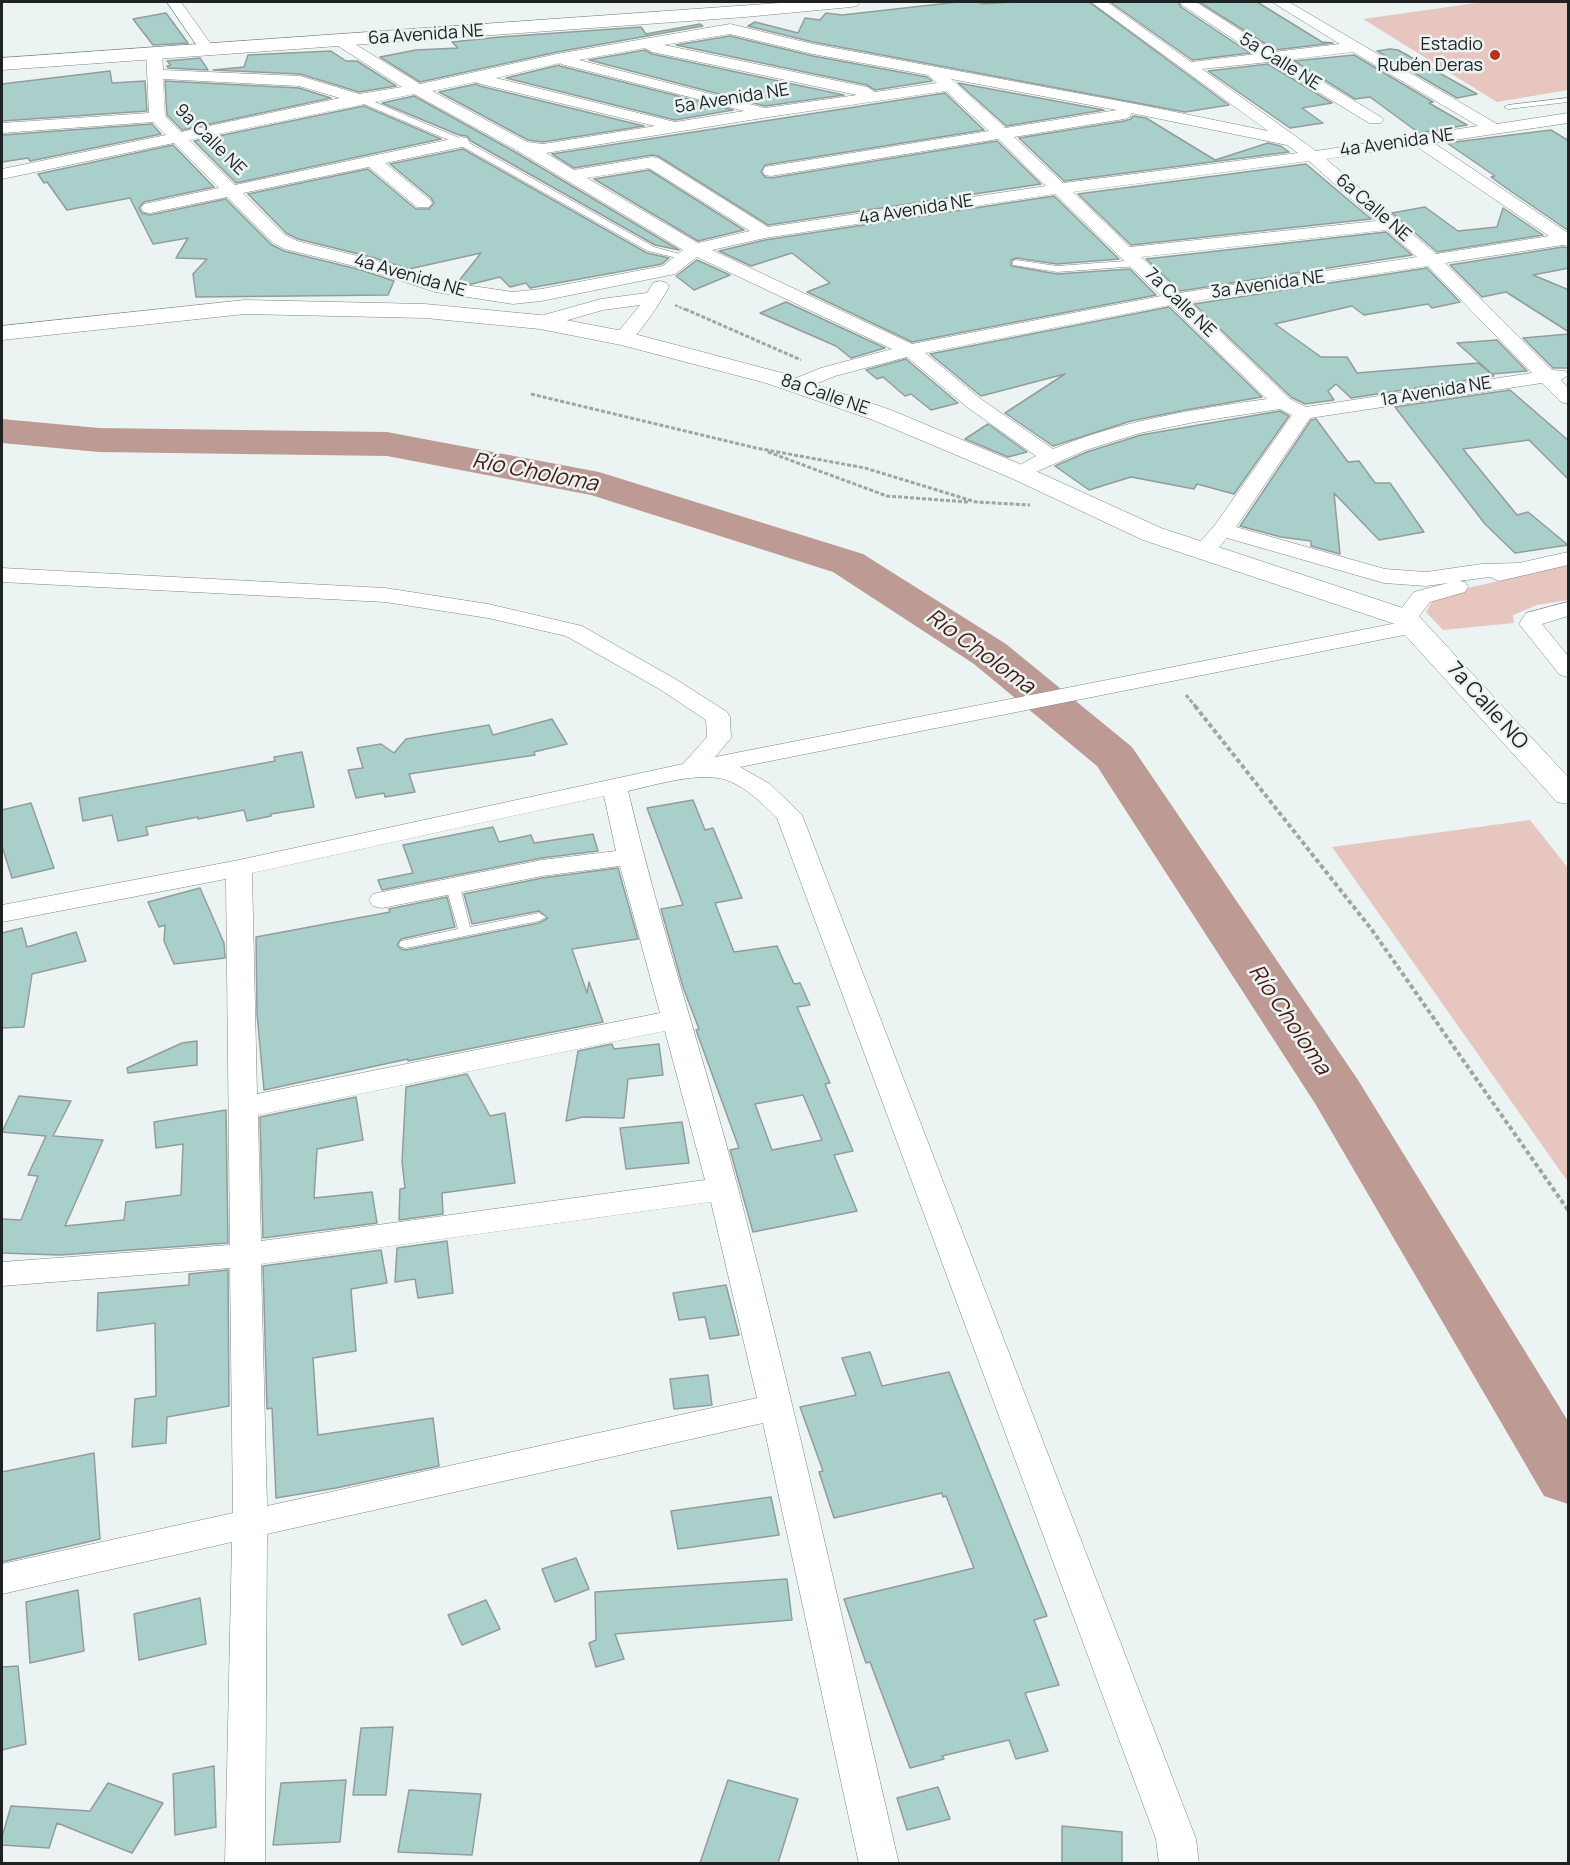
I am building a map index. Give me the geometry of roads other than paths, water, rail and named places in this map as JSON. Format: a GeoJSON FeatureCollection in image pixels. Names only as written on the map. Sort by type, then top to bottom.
{"type":"FeatureCollection","features":[{"type":"Feature","properties":{"kind":"street"},"geometry":{"type":"LineString","coordinates":[[174,2],[205,48]]}},
{"type":"Feature","properties":{"kind":"street","name":"6a Avenida NE"},"geometry":{"type":"LineString","coordinates":[[2,64],[205,48],[728,21],[851,2]]}},
{"type":"Feature","properties":{"kind":"street","name":"6a Calle NE"},"geometry":{"type":"LineString","coordinates":[[1098,2],[1192,66],[1295,142],[1394,224],[1569,398]]}},
{"type":"Feature","properties":{"kind":"street","name":"5a Calle NE"},"geometry":{"type":"LineString","coordinates":[[1187,2],[1375,120]]}},
{"type":"Feature","properties":{"kind":"street"},"geometry":{"type":"LineString","coordinates":[[1279,2],[1494,129]]}},
{"type":"Feature","properties":{"kind":"street"},"geometry":{"type":"LineString","coordinates":[[2,174],[360,99],[477,78],[557,59],[638,44],[728,21],[813,49],[1146,111],[1295,142]]}},
{"type":"Feature","properties":{"kind":"street"},"geometry":{"type":"LineString","coordinates":[[340,41],[418,90],[571,175],[690,253],[910,350],[974,403],[1051,457]]}},
{"type":"Feature","properties":{"kind":"street"},"geometry":{"type":"LineString","coordinates":[[638,44],[885,96]]}},
{"type":"Feature","properties":{"kind":"street"},"geometry":{"type":"LineString","coordinates":[[1192,66],[1356,47]]}},
{"type":"Feature","properties":{"kind":"street","name":"9a Calle NE"},"geometry":{"type":"LineString","coordinates":[[154,52],[157,117],[279,239]]}},
{"type":"Feature","properties":{"kind":"street"},"geometry":{"type":"LineString","coordinates":[[557,59],[769,112]]}},
{"type":"Feature","properties":{"kind":"street","name":"7a Calle NE"},"geometry":{"type":"LineString","coordinates":[[934,72],[1002,134],[1283,403],[1304,413]]}},
{"type":"Feature","properties":{"kind":"street"},"geometry":{"type":"LineString","coordinates":[[155,74],[300,81],[360,99]]}},
{"type":"Feature","properties":{"kind":"street"},"geometry":{"type":"LineString","coordinates":[[477,78],[678,127]]}},
{"type":"Feature","properties":{"kind":"street","name":"5a Avenida NE"},"geometry":{"type":"LineString","coordinates":[[522,146],[543,150],[769,112],[948,86]]}},
{"type":"Feature","properties":{"kind":"street"},"geometry":{"type":"LineString","coordinates":[[771,171],[1146,111]]}},
{"type":"Feature","properties":{"kind":"street"},"geometry":{"type":"LineString","coordinates":[[2,128],[157,117]]}},
{"type":"Feature","properties":{"kind":"street","name":"4a Avenida NE"},"geometry":{"type":"LineString","coordinates":[[279,239],[291,245],[368,264],[435,286],[513,298],[541,295],[669,270],[690,253],[765,233],[1057,189],[1313,156],[1569,118]]}},
{"type":"Feature","properties":{"kind":"street"},"geometry":{"type":"LineString","coordinates":[[1419,140],[1568,240]]}},
{"type":"Feature","properties":{"kind":"street"},"geometry":{"type":"LineString","coordinates":[[150,208],[461,142]]}},
{"type":"Feature","properties":{"kind":"street"},"geometry":{"type":"LineString","coordinates":[[372,161],[423,203]]}},
{"type":"Feature","properties":{"kind":"street"},"geometry":{"type":"LineString","coordinates":[[571,175],[652,162],[765,233]]}},
{"type":"Feature","properties":{"kind":"street"},"geometry":{"type":"LineString","coordinates":[[1131,258],[1394,224]]}},
{"type":"Feature","properties":{"kind":"street","name":"3a Avenida NE"},"geometry":{"type":"LineString","coordinates":[[796,385],[828,372],[910,350],[1174,298],[1568,240]]}},
{"type":"Feature","properties":{"kind":"street"},"geometry":{"type":"LineString","coordinates":[[623,338],[656,297],[669,270]]}},
{"type":"Feature","properties":{"kind":"street"},"geometry":{"type":"LineString","coordinates":[[540,322],[601,305],[656,297]]}},
{"type":"Feature","properties":{"kind":"street","name":"8a Calle NE"},"geometry":{"type":"LineString","coordinates":[[2,333],[245,307],[425,311],[540,322],[623,338],[796,385],[882,415],[1020,473]]}},
{"type":"Feature","properties":{"kind":"street","name":"1a Avenida NE"},"geometry":{"type":"LineString","coordinates":[[1304,413],[1546,376],[1569,375]]}},
{"type":"Feature","properties":{"kind":"street"},"geometry":{"type":"LineString","coordinates":[[1020,473],[1086,441],[1203,413],[1283,403]]}},
{"type":"Feature","properties":{"kind":"street"},"geometry":{"type":"LineString","coordinates":[[1203,551],[1223,530],[1304,413]]}},
{"type":"Feature","properties":{"kind":"street"},"geometry":{"type":"LineString","coordinates":[[1020,473],[1152,534],[1410,622]]}},
{"type":"Feature","properties":{"kind":"street"},"geometry":{"type":"LineString","coordinates":[[1223,530],[1384,576],[1426,579],[1516,569]]}},
{"type":"Feature","properties":{"kind":"street"},"geometry":{"type":"LineString","coordinates":[[2,913],[239,868],[768,754],[1374,634],[1410,622],[1422,597],[1516,569],[1569,559]]}},
{"type":"Feature","properties":{"kind":"street"},"geometry":{"type":"LineString","coordinates":[[2,575],[385,595],[488,611],[574,632],[669,685],[718,717],[719,738],[691,770]]}},
{"type":"Feature","properties":{"kind":"street"},"geometry":{"type":"LineString","coordinates":[[1569,609],[1534,618],[1530,624],[1569,670]]}},
{"type":"Feature","properties":{"kind":"street","name":"7a Calle NO"},"geometry":{"type":"LineString","coordinates":[[1410,622],[1569,795]]}},
{"type":"Feature","properties":{"kind":"street"},"geometry":{"type":"LineString","coordinates":[[691,770],[733,773],[761,789],[789,815],[1176,1839],[1179,1863]]}},
{"type":"Feature","properties":{"kind":"street"},"geometry":{"type":"LineString","coordinates":[[614,786],[630,857],[677,1019],[722,1188],[776,1407],[879,1863]]}},
{"type":"Feature","properties":{"kind":"street"},"geometry":{"type":"LineString","coordinates":[[382,900],[542,868],[630,857]]}},
{"type":"Feature","properties":{"kind":"street"},"geometry":{"type":"LineString","coordinates":[[239,868],[245,1107],[250,1522],[245,1863]]}},
{"type":"Feature","properties":{"kind":"street"},"geometry":{"type":"LineString","coordinates":[[245,1107],[677,1019]]}},
{"type":"Feature","properties":{"kind":"street"},"geometry":{"type":"LineString","coordinates":[[2,1274],[245,1255],[722,1188]]}},
{"type":"Feature","properties":{"kind":"street"},"geometry":{"type":"LineString","coordinates":[[2,1579],[250,1522],[776,1407]]}},
{"type":"Feature","properties":{"kind":"lane"},"geometry":{"type":"LineString","coordinates":[[360,99],[461,142],[651,249],[690,253]]}},
{"type":"Feature","properties":{"kind":"lane"},"geometry":{"type":"LineString","coordinates":[[1508,107],[1569,100]]}},
{"type":"Feature","properties":{"kind":"lane"},"geometry":{"type":"LineString","coordinates":[[1016,263],[1057,269],[1131,258]]}},
{"type":"Feature","properties":{"kind":"lane"},"geometry":{"type":"LineString","coordinates":[[453,887],[465,932]]}},
{"type":"Feature","properties":{"kind":"lane"},"geometry":{"type":"LineString","coordinates":[[406,944],[539,918]]}},
{"type":"Feature","properties":{"kind":"waterway","name":"Río Choloma"},"geometry":{"type":"LineString","coordinates":[[2,431],[99,440],[387,444],[599,484],[848,563],[990,654],[1115,757],[1338,1094],[1568,1477]]}},
{"type":"Feature","properties":{"kind":"place","name":"Estadio Rubén Deras"},"geometry":{"type":"Point","coordinates":[1495,55]}}]}
